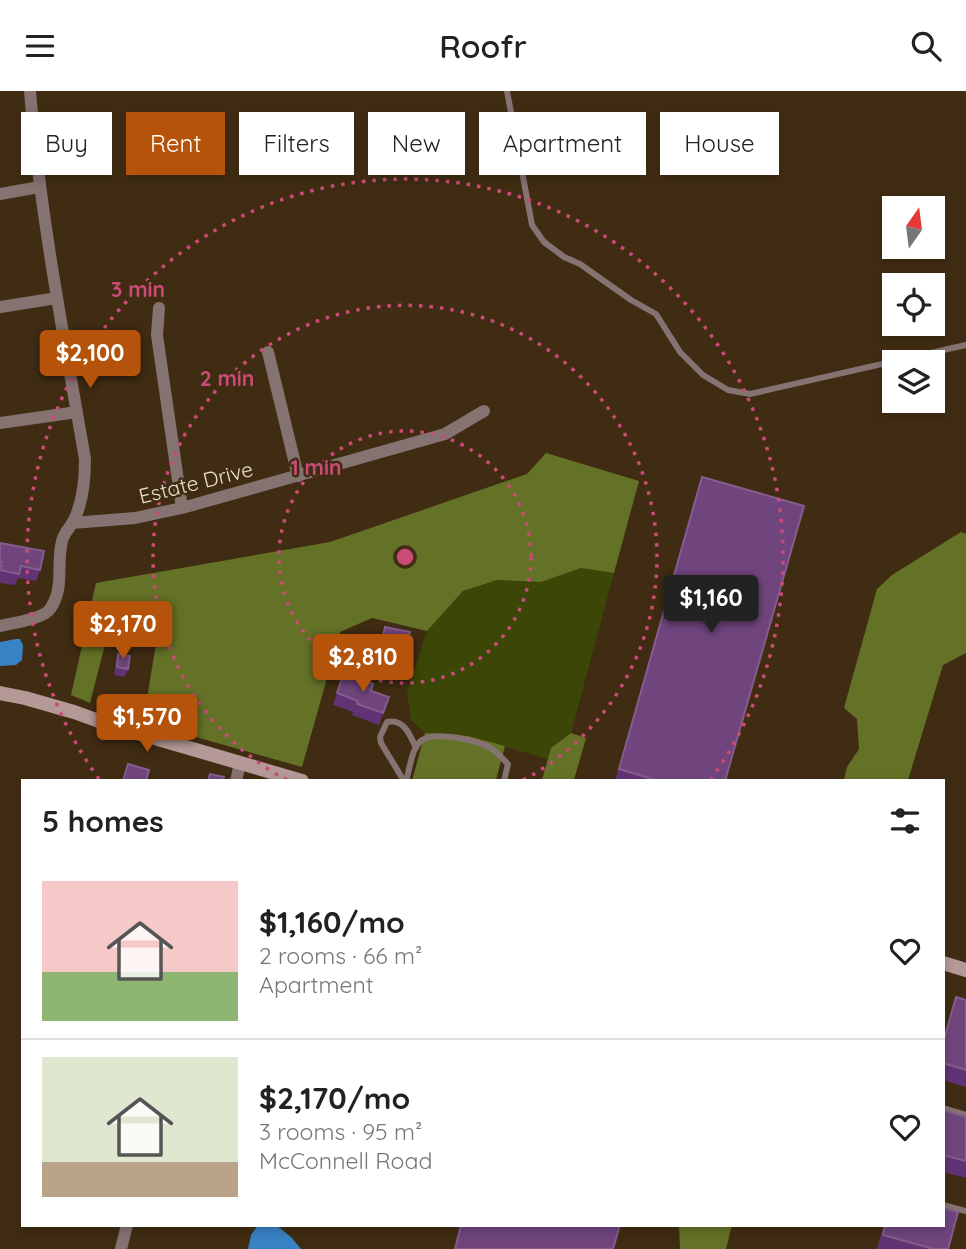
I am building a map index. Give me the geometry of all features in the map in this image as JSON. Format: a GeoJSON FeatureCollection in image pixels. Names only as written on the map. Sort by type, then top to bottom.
{"type":"FeatureCollection","features":[{"type":"Feature","properties":{"kind":"street"},"geometry":{"type":"LineString","coordinates":[[0,626],[49,611],[59,590],[61,542],[72,523],[83,493],[85,476],[85,459],[39,187],[30,91]]}},
{"type":"Feature","properties":{"kind":"street"},"geometry":{"type":"LineString","coordinates":[[0,194],[39,187]]}},
{"type":"Feature","properties":{"kind":"street"},"geometry":{"type":"LineString","coordinates":[[0,307],[57,298]]}},
{"type":"Feature","properties":{"kind":"street"},"geometry":{"type":"LineString","coordinates":[[159,308],[157,335],[182,508]]}},
{"type":"Feature","properties":{"kind":"street"},"geometry":{"type":"LineString","coordinates":[[268,352],[298,476]]}},
{"type":"Feature","properties":{"kind":"street","name":"Estate Drive"},"geometry":{"type":"LineString","coordinates":[[72,523],[135,518],[182,508],[445,434],[484,411]]}},
{"type":"Feature","properties":{"kind":"street"},"geometry":{"type":"LineString","coordinates":[[0,423],[77,412]]}},
{"type":"Feature","properties":{"kind":"street"},"geometry":{"type":"LineString","coordinates":[[0,693],[74,712],[295,779]]}},
{"type":"Feature","properties":{"kind":"street"},"geometry":{"type":"LineString","coordinates":[[236,779],[240,763]]}},
{"type":"Feature","properties":{"kind":"street"},"geometry":{"type":"LineString","coordinates":[[945,964],[966,969]]}},
{"type":"Feature","properties":{"kind":"street"},"geometry":{"type":"LineString","coordinates":[[121,1249],[126,1227]]}},
{"type":"Feature","properties":{"kind":"lane"},"geometry":{"type":"LineString","coordinates":[[507,91],[532,225],[544,242],[656,314],[680,352],[703,375],[728,390],[750,394],[966,345]]}},
{"type":"Feature","properties":{"kind":"lane"},"geometry":{"type":"LineString","coordinates":[[404,779],[381,744],[380,737],[387,722],[400,722],[406,728],[415,748]]}},
{"type":"Feature","properties":{"kind":"lane"},"geometry":{"type":"LineString","coordinates":[[406,779],[415,748],[423,740],[441,736],[481,744],[492,749],[508,764],[504,779]]}},
{"type":"Feature","properties":{"kind":"lane"},"geometry":{"type":"LineString","coordinates":[[945,1109],[966,1115]]}},
{"type":"Feature","properties":{"kind":"lane"},"geometry":{"type":"LineString","coordinates":[[945,1206],[966,1211]]}},
{"type":"Feature","properties":{"kind":"green space"},"geometry":{"type":"Polygon","coordinates":[[[546,453],[639,481],[614,573],[581,568],[541,582],[497,580],[463,591],[427,631],[372,618],[340,632],[302,767],[143,722],[159,626],[109,629],[90,703],[71,695],[96,583],[330,542],[527,474],[546,453]]]}},
{"type":"Feature","properties":{"kind":"green space"},"geometry":{"type":"Polygon","coordinates":[[[961,532],[966,534],[966,653],[943,665],[908,779],[844,779],[847,767],[859,749],[857,719],[844,708],[877,589],[892,575],[961,532]]]}},
{"type":"Feature","properties":{"kind":"green space"},"geometry":{"type":"Polygon","coordinates":[[[581,568],[614,573],[571,733],[551,748],[548,759],[468,736],[425,733],[411,720],[407,691],[427,631],[463,591],[497,580],[541,582],[581,568]]]}},
{"type":"Feature","properties":{"kind":"green space"},"geometry":{"type":"Polygon","coordinates":[[[425,733],[468,736],[505,746],[496,779],[413,779],[425,733]]]}},
{"type":"Feature","properties":{"kind":"green space"},"geometry":{"type":"Polygon","coordinates":[[[571,733],[586,738],[574,779],[542,779],[551,748],[571,733]]]}},
{"type":"Feature","properties":{"kind":"green space"},"geometry":{"type":"Polygon","coordinates":[[[679,1227],[732,1227],[726,1249],[680,1249],[679,1227]]]}},
{"type":"Feature","properties":{"kind":"water"},"geometry":{"type":"Polygon","coordinates":[[[20,639],[23,645],[22,660],[16,665],[0,666],[0,642],[20,639]]]}},
{"type":"Feature","properties":{"kind":"water"},"geometry":{"type":"Polygon","coordinates":[[[257,1227],[278,1227],[301,1249],[248,1249],[251,1235],[257,1227]]]}},
{"type":"Feature","properties":{"kind":"building"},"geometry":{"type":"Polygon","coordinates":[[[702,477],[804,506],[726,779],[652,779],[619,769],[702,477]]]}},
{"type":"Feature","properties":{"kind":"building"},"geometry":{"type":"Polygon","coordinates":[[[0,543],[44,551],[40,570],[21,566],[19,574],[0,570],[0,543]]]}},
{"type":"Feature","properties":{"kind":"building"},"geometry":{"type":"Polygon","coordinates":[[[385,627],[410,632],[407,645],[382,640],[385,627]]]}},
{"type":"Feature","properties":{"kind":"building"},"geometry":{"type":"Polygon","coordinates":[[[118,654],[130,656],[128,669],[117,667],[118,654]]]}},
{"type":"Feature","properties":{"kind":"building"},"geometry":{"type":"Polygon","coordinates":[[[343,675],[373,684],[371,691],[389,697],[383,713],[357,704],[358,701],[337,693],[343,675]]]}},
{"type":"Feature","properties":{"kind":"building"},"geometry":{"type":"Polygon","coordinates":[[[128,764],[149,770],[147,779],[124,779],[128,764]]]}},
{"type":"Feature","properties":{"kind":"building"},"geometry":{"type":"Polygon","coordinates":[[[210,774],[224,777],[224,779],[209,779],[210,774]]]}},
{"type":"Feature","properties":{"kind":"building"},"geometry":{"type":"Polygon","coordinates":[[[956,997],[966,1000],[966,1070],[945,1064],[945,1036],[956,997]]]}},
{"type":"Feature","properties":{"kind":"building"},"geometry":{"type":"Polygon","coordinates":[[[945,1111],[966,1117],[966,1161],[945,1156],[945,1111]]]}},
{"type":"Feature","properties":{"kind":"building"},"geometry":{"type":"Polygon","coordinates":[[[945,1209],[958,1212],[948,1249],[934,1249],[883,1235],[885,1227],[945,1227],[945,1209]]]}},
{"type":"Feature","properties":{"kind":"building"},"geometry":{"type":"Polygon","coordinates":[[[460,1227],[619,1227],[613,1249],[455,1249],[460,1227]]]}}]}
